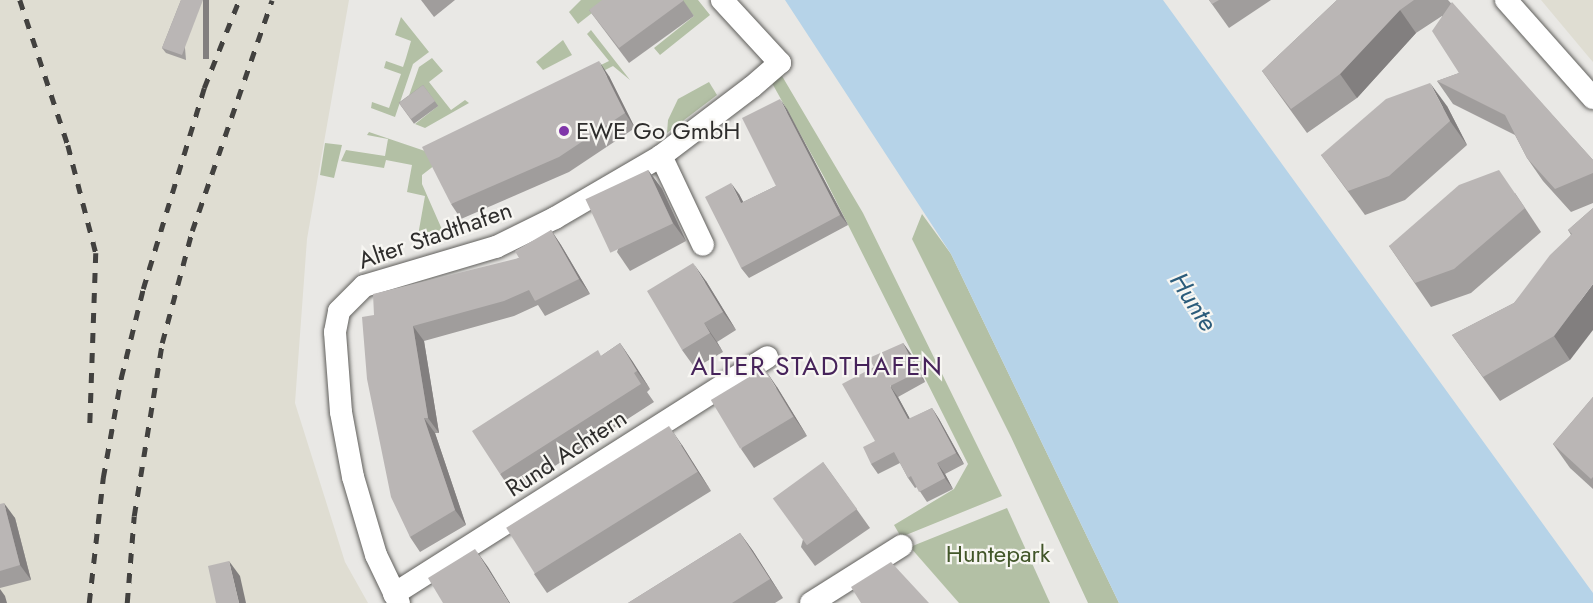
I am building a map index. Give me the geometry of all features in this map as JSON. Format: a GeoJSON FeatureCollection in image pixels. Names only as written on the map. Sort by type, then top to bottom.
{"type":"FeatureCollection","features":[{"type":"Feature","properties":{"kind":"street","name":"Alter Stadthafen"},"geometry":{"type":"LineString","coordinates":[[397,599],[362,512],[346,442],[335,332],[339,311],[364,286],[496,247],[555,218],[661,156],[780,63],[722,0]]}},
{"type":"Feature","properties":{"kind":"street"},"geometry":{"type":"LineString","coordinates":[[1506,0],[1593,98]]}},
{"type":"Feature","properties":{"kind":"street"},"geometry":{"type":"LineString","coordinates":[[661,156],[703,245]]}},
{"type":"Feature","properties":{"kind":"street","name":"Rund Achtern"},"geometry":{"type":"LineString","coordinates":[[397,599],[767,357]]}},
{"type":"Feature","properties":{"kind":"street"},"geometry":{"type":"LineString","coordinates":[[811,603],[901,546]]}},
{"type":"Feature","properties":{"kind":"shaded area"},"geometry":{"type":"Polygon","coordinates":[[[0,0],[349,0],[307,239],[295,403],[345,562],[368,603],[0,603],[0,0]]]}},
{"type":"Feature","properties":{"kind":"shaded area"},"geometry":{"type":"Polygon","coordinates":[[[1541,0],[1593,0],[1593,62],[1587,55],[1541,0]]]}},
{"type":"Feature","properties":{"kind":"green space"},"geometry":{"type":"Polygon","coordinates":[[[581,0],[604,0],[606,2],[578,24],[569,12],[581,0]]]}},
{"type":"Feature","properties":{"kind":"green space"},"geometry":{"type":"Polygon","coordinates":[[[681,0],[698,0],[710,15],[660,55],[654,48],[694,16],[681,0]]]}},
{"type":"Feature","properties":{"kind":"green space"},"geometry":{"type":"Polygon","coordinates":[[[401,17],[429,52],[413,64],[395,117],[371,108],[372,102],[389,108],[401,74],[384,68],[386,61],[403,67],[406,58],[411,41],[395,35],[401,17]]]}},
{"type":"Feature","properties":{"kind":"green space"},"geometry":{"type":"Polygon","coordinates":[[[591,30],[630,80],[613,66],[534,106],[530,100],[609,61],[587,34],[591,30]]]}},
{"type":"Feature","properties":{"kind":"green space"},"geometry":{"type":"Polygon","coordinates":[[[563,40],[572,55],[543,70],[536,62],[563,40]]]}},
{"type":"Feature","properties":{"kind":"green space"},"geometry":{"type":"Polygon","coordinates":[[[432,58],[443,71],[429,82],[451,110],[465,100],[469,103],[425,128],[415,124],[438,106],[405,107],[419,67],[432,58]]]}},
{"type":"Feature","properties":{"kind":"green space"},"geometry":{"type":"Polygon","coordinates":[[[782,76],[863,213],[1002,496],[901,537],[894,525],[954,489],[968,464],[824,177],[772,83],[782,76]]]}},
{"type":"Feature","properties":{"kind":"green space"},"geometry":{"type":"Polygon","coordinates":[[[709,82],[717,95],[667,133],[668,120],[678,99],[709,82]]]}},
{"type":"Feature","properties":{"kind":"green space"},"geometry":{"type":"Polygon","coordinates":[[[369,132],[425,151],[435,165],[422,175],[422,184],[444,234],[417,241],[425,196],[407,192],[412,165],[386,160],[384,168],[341,161],[346,150],[385,156],[388,139],[367,135],[369,132]]]}},
{"type":"Feature","properties":{"kind":"green space"},"geometry":{"type":"Polygon","coordinates":[[[325,143],[342,145],[334,178],[320,175],[325,143]]]}},
{"type":"Feature","properties":{"kind":"green space"},"geometry":{"type":"Polygon","coordinates":[[[922,214],[951,254],[1119,603],[1088,603],[1011,437],[912,239],[922,214]]]}},
{"type":"Feature","properties":{"kind":"green space","name":"Huntepark"},"geometry":{"type":"Polygon","coordinates":[[[1007,508],[1050,603],[959,603],[910,547],[1007,508]]]}},
{"type":"Feature","properties":{"kind":"water","name":"Hunte"},"geometry":{"type":"Polygon","coordinates":[[[785,0],[1163,0],[1593,593],[1593,603],[1119,603],[951,254],[785,0]]]}},
{"type":"Feature","properties":{"kind":"building"},"geometry":{"type":"Polygon","coordinates":[[[181,0],[203,0],[182,55],[162,48],[181,0]]]}},
{"type":"Feature","properties":{"kind":"building"},"geometry":{"type":"Polygon","coordinates":[[[602,0],[683,1],[619,48],[589,10],[602,0]]]}},
{"type":"Feature","properties":{"kind":"building"},"geometry":{"type":"Polygon","coordinates":[[[1337,0],[1414,0],[1400,10],[1340,74],[1291,109],[1262,71],[1337,0]]]}},
{"type":"Feature","properties":{"kind":"building"},"geometry":{"type":"Polygon","coordinates":[[[1452,2],[1593,160],[1593,173],[1555,189],[1527,158],[1505,115],[1437,81],[1459,73],[1432,31],[1452,2]]]}},
{"type":"Feature","properties":{"kind":"building"},"geometry":{"type":"Polygon","coordinates":[[[599,61],[625,113],[559,157],[451,204],[422,147],[599,61]]]}},
{"type":"Feature","properties":{"kind":"building"},"geometry":{"type":"Polygon","coordinates":[[[1430,83],[1450,121],[1389,176],[1348,191],[1321,155],[1386,99],[1430,83]]]}},
{"type":"Feature","properties":{"kind":"building"},"geometry":{"type":"Polygon","coordinates":[[[423,85],[435,101],[411,119],[399,103],[423,85]]]}},
{"type":"Feature","properties":{"kind":"building"},"geometry":{"type":"Polygon","coordinates":[[[780,99],[840,215],[741,268],[705,197],[731,183],[741,203],[776,186],[742,118],[780,99]]]}},
{"type":"Feature","properties":{"kind":"building"},"geometry":{"type":"Polygon","coordinates":[[[648,170],[673,223],[610,253],[585,199],[648,170]]]}},
{"type":"Feature","properties":{"kind":"building"},"geometry":{"type":"Polygon","coordinates":[[[1499,170],[1525,208],[1454,269],[1415,283],[1389,246],[1459,185],[1499,170]]]}},
{"type":"Feature","properties":{"kind":"building"},"geometry":{"type":"Polygon","coordinates":[[[1593,208],[1593,284],[1554,336],[1483,377],[1452,335],[1514,303],[1550,255],[1572,234],[1568,230],[1593,208]]]}},
{"type":"Feature","properties":{"kind":"building"},"geometry":{"type":"Polygon","coordinates":[[[551,230],[579,279],[535,301],[529,290],[504,301],[413,326],[428,418],[424,418],[455,510],[410,537],[391,497],[367,379],[362,317],[374,315],[373,294],[519,258],[515,251],[551,230]]]}},
{"type":"Feature","properties":{"kind":"building"},"geometry":{"type":"Polygon","coordinates":[[[693,263],[723,312],[704,323],[710,333],[682,350],[647,291],[693,263]]]}},
{"type":"Feature","properties":{"kind":"building"},"geometry":{"type":"Polygon","coordinates":[[[620,343],[637,371],[634,373],[641,384],[500,474],[472,431],[598,350],[601,356],[620,343]]]}},
{"type":"Feature","properties":{"kind":"building"},"geometry":{"type":"Polygon","coordinates":[[[903,343],[918,372],[890,386],[908,419],[932,408],[956,453],[937,463],[945,478],[919,492],[911,476],[908,478],[894,452],[871,464],[863,447],[875,441],[842,384],[874,367],[869,358],[903,343]]]}},
{"type":"Feature","properties":{"kind":"building"},"geometry":{"type":"Polygon","coordinates":[[[764,368],[793,417],[740,449],[711,400],[764,368]]]}},
{"type":"Feature","properties":{"kind":"building"},"geometry":{"type":"Polygon","coordinates":[[[1593,397],[1593,477],[1591,479],[1553,444],[1593,397]]]}},
{"type":"Feature","properties":{"kind":"building"},"geometry":{"type":"Polygon","coordinates":[[[669,426],[698,472],[535,574],[506,528],[669,426]]]}},
{"type":"Feature","properties":{"kind":"building"},"geometry":{"type":"Polygon","coordinates":[[[823,462],[857,509],[807,545],[773,498],[823,462]]]}},
{"type":"Feature","properties":{"kind":"building"},"geometry":{"type":"Polygon","coordinates":[[[4,503],[20,565],[0,571],[0,504],[4,503]]]}},
{"type":"Feature","properties":{"kind":"building"},"geometry":{"type":"Polygon","coordinates":[[[740,533],[770,579],[732,603],[628,603],[740,533]]]}},
{"type":"Feature","properties":{"kind":"building"},"geometry":{"type":"Polygon","coordinates":[[[475,549],[509,603],[443,603],[428,578],[475,549]]]}},
{"type":"Feature","properties":{"kind":"building"},"geometry":{"type":"Polygon","coordinates":[[[229,561],[239,603],[216,603],[208,566],[229,561]]]}},
{"type":"Feature","properties":{"kind":"building"},"geometry":{"type":"Polygon","coordinates":[[[891,562],[929,603],[861,603],[851,587],[891,562]]]}},
{"type":"Feature","properties":{"kind":"railway"},"geometry":{"type":"LineString","coordinates":[[20,0],[68,145],[96,253],[90,426]]}},
{"type":"Feature","properties":{"kind":"railway"},"geometry":{"type":"LineString","coordinates":[[89,603],[103,478],[121,378],[143,289],[204,88],[239,0]]}},
{"type":"Feature","properties":{"kind":"railway"},"geometry":{"type":"LineString","coordinates":[[127,603],[134,516],[162,343],[192,231],[272,0]]}},
{"type":"Feature","properties":{"kind":"place","name":"EWE Go GmbH"},"geometry":{"type":"Point","coordinates":[564,131]}},
{"type":"Feature","properties":{"kind":"district","name":"ALTER STADTHAFEN"},"geometry":{"type":"Point","coordinates":[817,367]}}]}
